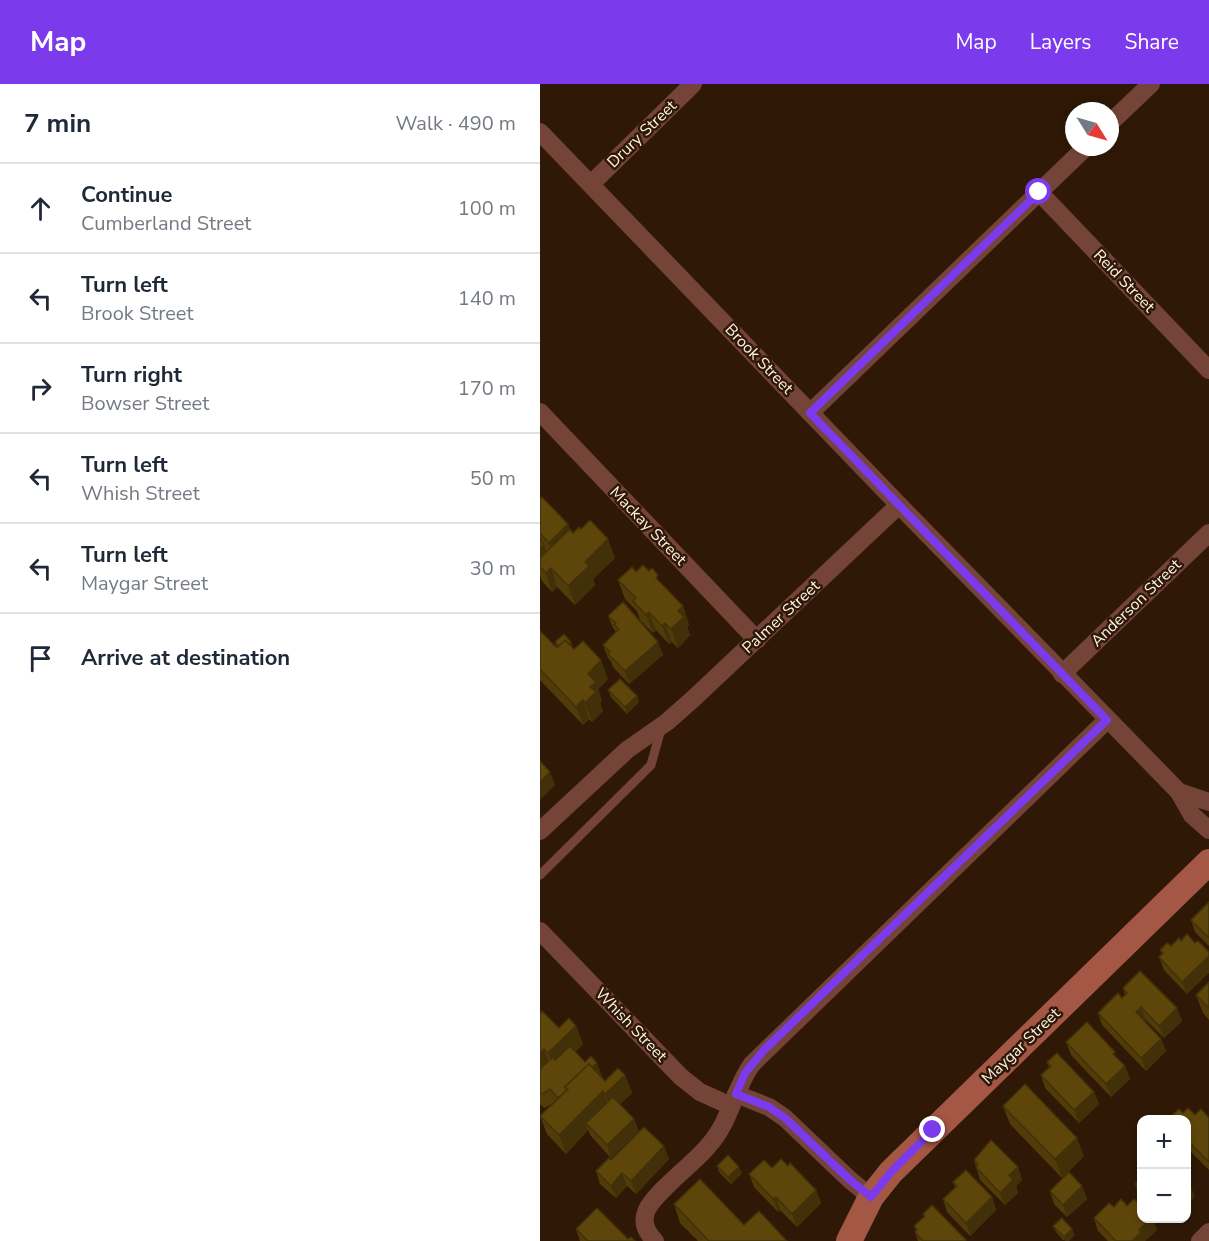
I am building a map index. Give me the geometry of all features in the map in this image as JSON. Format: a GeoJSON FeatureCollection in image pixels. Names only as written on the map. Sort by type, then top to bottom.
{"type":"FeatureCollection","features":[{"type":"Feature","properties":{"kind":"main road","name":"Maygar Street"},"geometry":{"type":"LineString","coordinates":[[849,1241],[871,1197],[885,1178],[1208,864]]}},
{"type":"Feature","properties":{"kind":"street","name":"Drury Street"},"geometry":{"type":"LineString","coordinates":[[591,184],[693,84]]}},
{"type":"Feature","properties":{"kind":"street"},"geometry":{"type":"LineString","coordinates":[[1119,114],[1151,84]]}},
{"type":"Feature","properties":{"kind":"street","name":"Brook Street"},"geometry":{"type":"LineString","coordinates":[[540,132],[1062,674],[1179,792],[1192,815],[1209,830]]}},
{"type":"Feature","properties":{"kind":"street"},"geometry":{"type":"LineString","coordinates":[[810,413],[1077,156]]}},
{"type":"Feature","properties":{"kind":"street","name":"Reid Street"},"geometry":{"type":"LineString","coordinates":[[1039,192],[1209,370]]}},
{"type":"Feature","properties":{"kind":"street","name":"Mackay Street"},"geometry":{"type":"LineString","coordinates":[[540,412],[757,640]]}},
{"type":"Feature","properties":{"kind":"street","name":"Palmer Street"},"geometry":{"type":"LineString","coordinates":[[540,831],[627,750],[662,726],[757,640],[899,505]]}},
{"type":"Feature","properties":{"kind":"street","name":"Anderson Street"},"geometry":{"type":"LineString","coordinates":[[1062,674],[1209,533]]}},
{"type":"Feature","properties":{"kind":"street"},"geometry":{"type":"LineString","coordinates":[[655,1241],[644,1222],[649,1206],[711,1144],[726,1120],[745,1073],[764,1050],[1107,720]]}},
{"type":"Feature","properties":{"kind":"street","name":"Brook Street"},"geometry":{"type":"LineString","coordinates":[[1179,792],[1209,802]]}},
{"type":"Feature","properties":{"kind":"street","name":"Whish Street"},"geometry":{"type":"LineString","coordinates":[[540,931],[681,1077],[700,1092],[769,1107],[785,1118],[871,1197]]}},
{"type":"Feature","properties":{"kind":"street"},"geometry":{"type":"LineString","coordinates":[[1200,1241],[1209,1232]]}},
{"type":"Feature","properties":{"kind":"lane"},"geometry":{"type":"LineString","coordinates":[[540,875],[651,765],[662,726]]}},
{"type":"Feature","properties":{"kind":"building"},"geometry":{"type":"Polygon","coordinates":[[[542,497],[568,524],[549,543],[540,533],[540,499],[542,497]]]}},
{"type":"Feature","properties":{"kind":"building"},"geometry":{"type":"Polygon","coordinates":[[[590,520],[608,539],[585,562],[589,566],[568,586],[551,568],[546,573],[540,567],[540,558],[570,529],[573,533],[590,520]]]}},
{"type":"Feature","properties":{"kind":"building"},"geometry":{"type":"Polygon","coordinates":[[[643,565],[649,571],[652,568],[658,575],[656,578],[683,606],[678,611],[684,617],[671,629],[665,623],[662,626],[649,612],[646,615],[633,601],[636,598],[618,580],[632,567],[636,572],[643,565]]]}},
{"type":"Feature","properties":{"kind":"building"},"geometry":{"type":"Polygon","coordinates":[[[623,602],[658,642],[625,671],[608,654],[610,652],[603,645],[619,629],[608,616],[623,602]]]}},
{"type":"Feature","properties":{"kind":"building"},"geometry":{"type":"Polygon","coordinates":[[[540,631],[557,648],[565,640],[574,649],[583,641],[601,660],[588,674],[596,682],[590,687],[596,692],[585,703],[583,700],[576,707],[540,669],[540,631]]]}},
{"type":"Feature","properties":{"kind":"building"},"geometry":{"type":"Polygon","coordinates":[[[564,634],[571,642],[570,644],[565,640],[559,646],[555,642],[564,634]]]}},
{"type":"Feature","properties":{"kind":"building"},"geometry":{"type":"Polygon","coordinates":[[[620,679],[637,696],[625,707],[608,690],[620,679]]]}},
{"type":"Feature","properties":{"kind":"building"},"geometry":{"type":"Polygon","coordinates":[[[540,761],[550,772],[540,782],[540,761]]]}},
{"type":"Feature","properties":{"kind":"building"},"geometry":{"type":"Polygon","coordinates":[[[1209,902],[1209,938],[1191,920],[1209,902]]]}},
{"type":"Feature","properties":{"kind":"building"},"geometry":{"type":"Polygon","coordinates":[[[1187,934],[1195,943],[1198,941],[1209,952],[1209,956],[1182,982],[1159,957],[1163,953],[1160,950],[1167,943],[1171,946],[1179,938],[1181,941],[1187,934]]]}},
{"type":"Feature","properties":{"kind":"building"},"geometry":{"type":"Polygon","coordinates":[[[1140,971],[1177,1008],[1159,1026],[1141,1007],[1136,1012],[1161,1039],[1141,1058],[1098,1013],[1118,993],[1122,998],[1127,993],[1123,988],[1140,971]]]}},
{"type":"Feature","properties":{"kind":"building"},"geometry":{"type":"Polygon","coordinates":[[[1209,982],[1209,1008],[1196,995],[1209,982]]]}},
{"type":"Feature","properties":{"kind":"building"},"geometry":{"type":"Polygon","coordinates":[[[542,1011],[559,1028],[569,1018],[576,1026],[548,1053],[544,1049],[540,1053],[540,1014],[542,1011]]]}},
{"type":"Feature","properties":{"kind":"building"},"geometry":{"type":"Polygon","coordinates":[[[1087,1022],[1125,1066],[1106,1084],[1066,1042],[1087,1022]]]}},
{"type":"Feature","properties":{"kind":"building"},"geometry":{"type":"Polygon","coordinates":[[[570,1046],[585,1062],[591,1056],[597,1063],[592,1067],[589,1064],[565,1087],[567,1090],[558,1098],[550,1089],[540,1095],[540,1069],[553,1057],[555,1060],[570,1046]]]}},
{"type":"Feature","properties":{"kind":"building"},"geometry":{"type":"Polygon","coordinates":[[[1057,1053],[1094,1092],[1074,1110],[1041,1075],[1051,1066],[1047,1062],[1057,1053]]]}},
{"type":"Feature","properties":{"kind":"building"},"geometry":{"type":"Polygon","coordinates":[[[589,1064],[605,1081],[618,1068],[625,1075],[605,1094],[603,1091],[559,1135],[540,1116],[568,1089],[565,1087],[589,1064]]]}},
{"type":"Feature","properties":{"kind":"building"},"geometry":{"type":"Polygon","coordinates":[[[1025,1084],[1077,1138],[1055,1159],[1003,1106],[1025,1084]]]}},
{"type":"Feature","properties":{"kind":"building"},"geometry":{"type":"Polygon","coordinates":[[[613,1097],[634,1119],[607,1145],[586,1123],[613,1097]]]}},
{"type":"Feature","properties":{"kind":"building"},"geometry":{"type":"Polygon","coordinates":[[[1188,1108],[1195,1115],[1201,1109],[1209,1118],[1209,1162],[1191,1144],[1191,1115],[1172,1115],[1179,1109],[1183,1113],[1188,1108]]]}},
{"type":"Feature","properties":{"kind":"building"},"geometry":{"type":"Polygon","coordinates":[[[644,1127],[664,1146],[631,1181],[622,1173],[611,1186],[596,1171],[609,1158],[611,1160],[644,1127]]]}},
{"type":"Feature","properties":{"kind":"building"},"geometry":{"type":"Polygon","coordinates":[[[991,1140],[1018,1167],[1009,1175],[1013,1180],[1000,1193],[976,1167],[978,1164],[974,1160],[991,1140]]]}},
{"type":"Feature","properties":{"kind":"building"},"geometry":{"type":"Polygon","coordinates":[[[728,1155],[739,1167],[728,1177],[717,1166],[728,1155]]]}},
{"type":"Feature","properties":{"kind":"building"},"geometry":{"type":"Polygon","coordinates":[[[781,1159],[788,1166],[790,1163],[816,1190],[792,1214],[776,1197],[773,1199],[749,1174],[764,1160],[772,1168],[781,1159]]]}},
{"type":"Feature","properties":{"kind":"building"},"geometry":{"type":"Polygon","coordinates":[[[966,1170],[992,1197],[966,1223],[943,1199],[957,1186],[953,1182],[966,1170]]]}},
{"type":"Feature","properties":{"kind":"building"},"geometry":{"type":"Polygon","coordinates":[[[1069,1172],[1082,1186],[1063,1205],[1050,1191],[1069,1172]]]}},
{"type":"Feature","properties":{"kind":"building"},"geometry":{"type":"Polygon","coordinates":[[[700,1179],[744,1225],[759,1211],[787,1241],[709,1241],[674,1204],[700,1179]]]}},
{"type":"Feature","properties":{"kind":"building"},"geometry":{"type":"Polygon","coordinates":[[[1121,1199],[1127,1206],[1134,1199],[1137,1202],[1137,1223],[1145,1223],[1139,1230],[1141,1232],[1132,1241],[1116,1241],[1094,1218],[1109,1203],[1114,1207],[1121,1199]]]}},
{"type":"Feature","properties":{"kind":"building"},"geometry":{"type":"Polygon","coordinates":[[[932,1205],[965,1241],[923,1241],[915,1232],[917,1230],[914,1226],[925,1216],[923,1214],[932,1205]]]}},
{"type":"Feature","properties":{"kind":"building"},"geometry":{"type":"Polygon","coordinates":[[[597,1208],[628,1239],[631,1237],[635,1241],[588,1241],[576,1229],[597,1208]]]}},
{"type":"Feature","properties":{"kind":"building"},"geometry":{"type":"Polygon","coordinates":[[[1062,1218],[1072,1229],[1064,1237],[1053,1226],[1062,1218]]]}},
{"type":"Feature","properties":{"kind":"route"},"geometry":{"type":"LineString","coordinates":[[933,1130],[891,1172],[871,1197],[778,1112],[736,1094],[745,1073],[764,1050],[1107,720],[810,413],[1039,192]]}}]}
